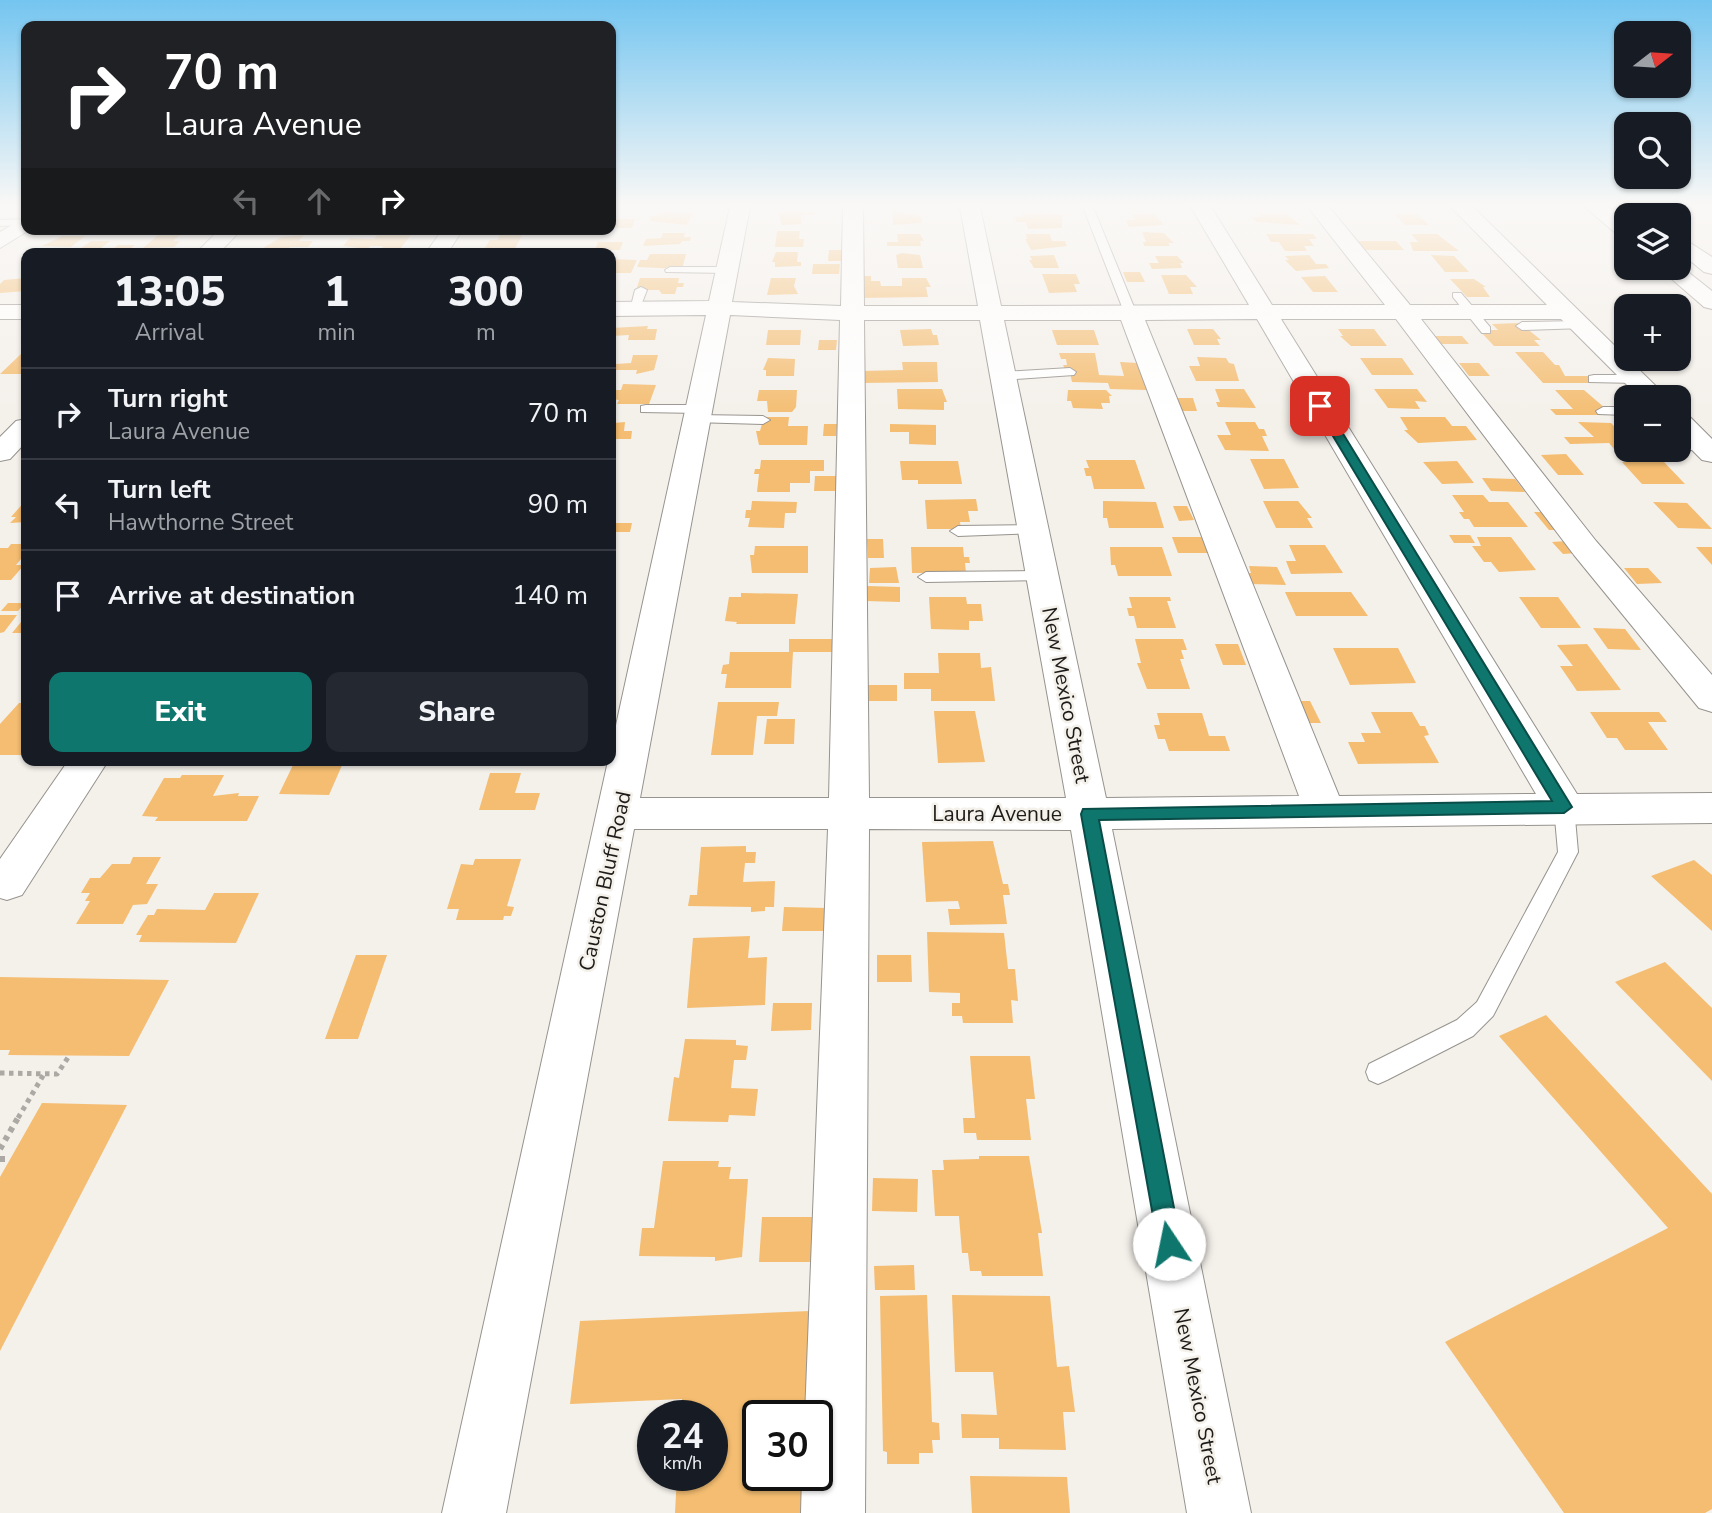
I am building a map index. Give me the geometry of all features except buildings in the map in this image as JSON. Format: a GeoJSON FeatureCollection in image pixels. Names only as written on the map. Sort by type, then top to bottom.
{"type":"FeatureCollection","features":[{"type":"Feature","properties":{"kind":"street","name":"Causton Bluff Road"},"geometry":{"type":"LineString","coordinates":[[474,1513],[619,813],[725,278]]}},
{"type":"Feature","properties":{"kind":"street"},"geometry":{"type":"LineString","coordinates":[[833,1513],[849,814],[852,278]]}},
{"type":"Feature","properties":{"kind":"street","name":"New Mexico Street"},"geometry":{"type":"LineString","coordinates":[[984,278],[1089,814],[1219,1513]]}},
{"type":"Feature","properties":{"kind":"street"},"geometry":{"type":"LineString","coordinates":[[1243,278],[1564,807]]}},
{"type":"Feature","properties":{"kind":"street"},"geometry":{"type":"LineString","coordinates":[[1376,278],[1586,548],[1712,699]]}},
{"type":"Feature","properties":{"kind":"street"},"geometry":{"type":"LineString","coordinates":[[1533,278],[1642,385]]}},
{"type":"Feature","properties":{"kind":"street"},"geometry":{"type":"LineString","coordinates":[[1685,280],[1712,302]]}},
{"type":"Feature","properties":{"kind":"street"},"geometry":{"type":"LineString","coordinates":[[629,302],[722,289],[851,313],[1471,312],[1575,319]]}},
{"type":"Feature","properties":{"kind":"street"},"geometry":{"type":"LineString","coordinates":[[0,312],[21,312]]}},
{"type":"Feature","properties":{"kind":"street"},"geometry":{"type":"LineString","coordinates":[[1130,312],[1324,810]]}},
{"type":"Feature","properties":{"kind":"street"},"geometry":{"type":"LineString","coordinates":[[0,453],[21,432]]}},
{"type":"Feature","properties":{"kind":"street"},"geometry":{"type":"LineString","coordinates":[[7,883],[86,766]]}},
{"type":"Feature","properties":{"kind":"street","name":"Laura Avenue"},"geometry":{"type":"LineString","coordinates":[[619,813],[1089,814],[1712,807]]}},
{"type":"Feature","properties":{"kind":"lane"},"geometry":{"type":"LineString","coordinates":[[691,278],[722,289]]}},
{"type":"Feature","properties":{"kind":"lane"},"geometry":{"type":"LineString","coordinates":[[1116,278],[1130,312]]}},
{"type":"Feature","properties":{"kind":"lane"},"geometry":{"type":"LineString","coordinates":[[1522,326],[1575,319]]}},
{"type":"Feature","properties":{"kind":"lane"},"geometry":{"type":"LineString","coordinates":[[1003,376],[1070,372]]}},
{"type":"Feature","properties":{"kind":"lane"},"geometry":{"type":"LineString","coordinates":[[1594,380],[1636,379]]}},
{"type":"Feature","properties":{"kind":"lane"},"geometry":{"type":"LineString","coordinates":[[646,409],[763,420]]}},
{"type":"Feature","properties":{"kind":"lane"},"geometry":{"type":"LineString","coordinates":[[1604,411],[1614,411]]}},
{"type":"Feature","properties":{"kind":"lane"},"geometry":{"type":"LineString","coordinates":[[958,531],[1033,530]]}},
{"type":"Feature","properties":{"kind":"lane"},"geometry":{"type":"LineString","coordinates":[[926,577],[1043,576]]}},
{"type":"Feature","properties":{"kind":"lane"},"geometry":{"type":"LineString","coordinates":[[1378,1072],[1465,1028],[1485,1009],[1568,852],[1564,807]]}},
{"type":"Feature","properties":{"kind":"path"},"geometry":{"type":"LineString","coordinates":[[0,1073],[57,1074],[69,1056]]}},
{"type":"Feature","properties":{"kind":"path"},"geometry":{"type":"LineString","coordinates":[[0,1149],[44,1074]]}},
{"type":"Feature","properties":{"kind":"path"},"geometry":{"type":"LineString","coordinates":[[0,1159],[10,1159]]}},
{"type":"Feature","properties":{"kind":"route"},"geometry":{"type":"LineString","coordinates":[[1169,1244],[1089,814],[1564,807],[1320,406]]}}]}
